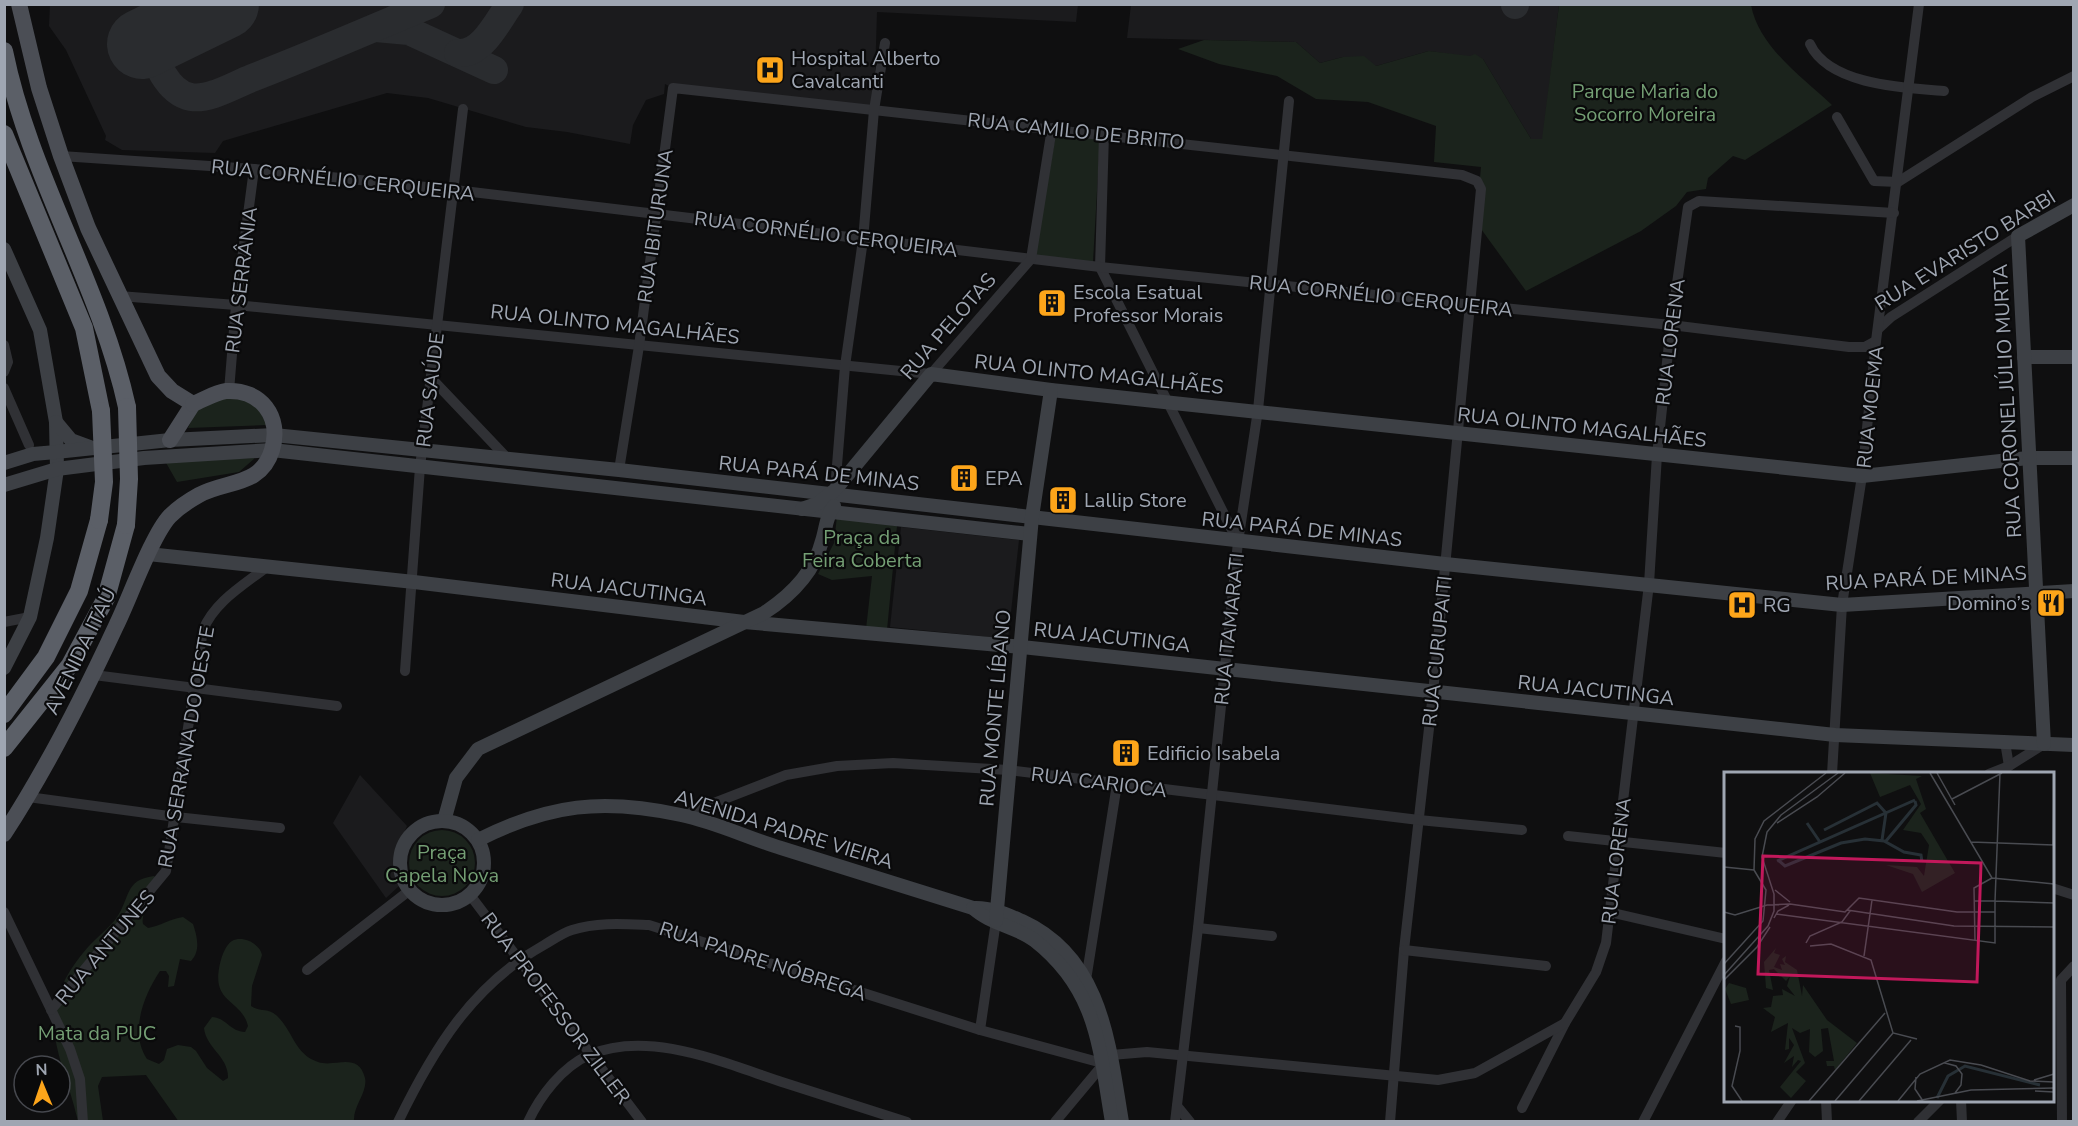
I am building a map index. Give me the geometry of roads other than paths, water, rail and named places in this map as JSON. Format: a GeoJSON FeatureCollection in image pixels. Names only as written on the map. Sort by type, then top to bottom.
{"type":"FeatureCollection","features":[{"type":"Feature","properties":{"kind":"highway"},"geometry":{"type":"LineString","coordinates":[[4,51],[13,93],[31,147],[103,322],[117,362],[127,407],[129,479],[126,525],[106,598],[70,665],[4,748]]}},
{"type":"Feature","properties":{"kind":"highway"},"geometry":{"type":"LineString","coordinates":[[4,134],[84,328],[101,411],[104,482],[99,520],[79,591],[46,657],[4,714]]}},
{"type":"Feature","properties":{"kind":"main road"},"geometry":{"type":"LineString","coordinates":[[19,4],[39,88],[88,228],[158,376],[172,391],[193,404]]}},
{"type":"Feature","properties":{"kind":"main road"},"geometry":{"type":"LineString","coordinates":[[170,440],[193,404],[229,391],[249,393],[268,407],[274,420],[273,442]]}},
{"type":"Feature","properties":{"kind":"main road","name":"AVENIDA ITAÚ"},"geometry":{"type":"LineString","coordinates":[[4,834],[28,797],[94,675],[148,554],[169,517],[199,495],[245,482],[257,474],[273,442]]}},
{"type":"Feature","properties":{"kind":"street","name":"RUA MOEMA"},"geometry":{"type":"LineString","coordinates":[[1832,772],[1842,605],[1862,476],[1877,335],[1919,4]]}},
{"type":"Feature","properties":{"kind":"street"},"geometry":{"type":"LineString","coordinates":[[833,492],[845,366],[863,240],[874,110],[885,42]]}},
{"type":"Feature","properties":{"kind":"street"},"geometry":{"type":"LineString","coordinates":[[1810,44],[1826,65],[1860,80],[1908,89],[1944,91]]}},
{"type":"Feature","properties":{"kind":"street"},"geometry":{"type":"LineString","coordinates":[[1837,117],[1874,181],[1898,182],[2032,98],[2073,76]]}},
{"type":"Feature","properties":{"kind":"street","name":"RUA CAMILO DE BRITO"},"geometry":{"type":"LineString","coordinates":[[674,88],[1284,154],[1462,175],[1477,181]]}},
{"type":"Feature","properties":{"kind":"street","name":"RUA IBITURUNA"},"geometry":{"type":"LineString","coordinates":[[619,470],[639,346],[674,88]]}},
{"type":"Feature","properties":{"kind":"street","name":"RUA ITAMARATI"},"geometry":{"type":"LineString","coordinates":[[1175,1122],[1198,928],[1238,542],[1258,410],[1289,101]]}},
{"type":"Feature","properties":{"kind":"street","name":"RUA SAÚDE"},"geometry":{"type":"LineString","coordinates":[[405,671],[414,582],[420,467],[463,109]]}},
{"type":"Feature","properties":{"kind":"street"},"geometry":{"type":"LineString","coordinates":[[1031,259],[1052,128]]}},
{"type":"Feature","properties":{"kind":"street"},"geometry":{"type":"LineString","coordinates":[[1104,134],[1100,267],[1238,542]]}},
{"type":"Feature","properties":{"kind":"street","name":"RUA CORNÉLIO CERQUEIRA"},"geometry":{"type":"LineString","coordinates":[[61,156],[254,169],[455,190],[656,212],[863,240],[1100,267],[1671,325],[1849,347],[1865,347],[1877,335]]}},
{"type":"Feature","properties":{"kind":"street","name":"RUA SERRÂNIA"},"geometry":{"type":"LineString","coordinates":[[229,391],[236,305],[254,169]]}},
{"type":"Feature","properties":{"kind":"street","name":"RUA CURUPAITI"},"geometry":{"type":"LineString","coordinates":[[1390,1122],[1404,950],[1433,693],[1481,189],[1477,181]]}},
{"type":"Feature","properties":{"kind":"street","name":"RUA LORENA"},"geometry":{"type":"LineString","coordinates":[[1522,1108],[1566,1023],[1596,972],[1606,943],[1649,584],[1657,455],[1686,212],[1691,203],[1700,201],[1894,213]]}},
{"type":"Feature","properties":{"kind":"street","name":"RUA EVARISTO BARBI"},"geometry":{"type":"LineString","coordinates":[[1877,335],[1891,317],[2018,236],[2073,205]]}},
{"type":"Feature","properties":{"kind":"street","name":"RUA CORONEL JÚLIO MURTA"},"geometry":{"type":"LineString","coordinates":[[2018,236],[2044,744]]}},
{"type":"Feature","properties":{"kind":"street"},"geometry":{"type":"LineString","coordinates":[[4,249],[40,330],[56,422],[57,469],[47,538],[30,617],[4,668]]}},
{"type":"Feature","properties":{"kind":"street","name":"RUA PELOTAS"},"geometry":{"type":"LineString","coordinates":[[802,509],[833,492],[1031,259]]}},
{"type":"Feature","properties":{"kind":"street","name":"RUA OLINTO MAGALHÃES"},"geometry":{"type":"LineString","coordinates":[[119,296],[236,305],[931,374],[1051,390],[1258,410],[1456,434],[1862,476],[2028,458],[2073,458]]}},
{"type":"Feature","properties":{"kind":"street"},"geometry":{"type":"LineString","coordinates":[[4,345],[8,362],[4,372]]}},
{"type":"Feature","properties":{"kind":"street"},"geometry":{"type":"LineString","coordinates":[[2024,357],[2073,357]]}},
{"type":"Feature","properties":{"kind":"street"},"geometry":{"type":"LineString","coordinates":[[432,379],[508,459]]}},
{"type":"Feature","properties":{"kind":"street"},"geometry":{"type":"LineString","coordinates":[[4,388],[29,445]]}},
{"type":"Feature","properties":{"kind":"street","name":"RUA MONTE LÍBANO"},"geometry":{"type":"LineString","coordinates":[[980,1030],[997,916],[1030,534],[1051,390]]}},
{"type":"Feature","properties":{"kind":"street"},"geometry":{"type":"LineString","coordinates":[[56,422],[71,440],[92,448]]}},
{"type":"Feature","properties":{"kind":"street","name":"RUA PARÁ DE MINAS"},"geometry":{"type":"LineString","coordinates":[[4,463],[33,454],[170,440],[273,442],[423,451],[833,492],[1238,542],[1842,605],[2073,591]]}},
{"type":"Feature","properties":{"kind":"street","name":"RUA PARÁ DE MINAS"},"geometry":{"type":"LineString","coordinates":[[4,485],[57,469],[273,442],[420,467],[1030,534]]}},
{"type":"Feature","properties":{"kind":"street"},"geometry":{"type":"LineString","coordinates":[[444,821],[456,778],[478,749],[764,613],[798,586],[818,554],[828,513],[837,503],[851,496]]}},
{"type":"Feature","properties":{"kind":"street","name":"RUA JACUTINGA"},"geometry":{"type":"LineString","coordinates":[[148,554],[414,582],[744,622],[1022,647],[1835,735],[2073,745]]}},
{"type":"Feature","properties":{"kind":"street","name":"RUA SERRANA DO OESTE"},"geometry":{"type":"LineString","coordinates":[[158,883],[166,871],[176,817],[203,630],[209,615],[268,566]]}},
{"type":"Feature","properties":{"kind":"street"},"geometry":{"type":"LineString","coordinates":[[4,622],[30,617]]}},
{"type":"Feature","properties":{"kind":"street"},"geometry":{"type":"LineString","coordinates":[[94,675],[337,705]]}},
{"type":"Feature","properties":{"kind":"street"},"geometry":{"type":"LineString","coordinates":[[2005,742],[2008,766]]}},
{"type":"Feature","properties":{"kind":"street"},"geometry":{"type":"LineString","coordinates":[[1994,772],[2044,744]]}},
{"type":"Feature","properties":{"kind":"street","name":"RUA CARIOCA"},"geometry":{"type":"LineString","coordinates":[[683,815],[786,775],[837,766],[893,763],[1008,771],[1419,820],[1522,830]]}},
{"type":"Feature","properties":{"kind":"street"},"geometry":{"type":"LineString","coordinates":[[1086,980],[1117,784]]}},
{"type":"Feature","properties":{"kind":"street"},"geometry":{"type":"LineString","coordinates":[[28,797],[280,828]]}},
{"type":"Feature","properties":{"kind":"street","name":"AVENIDA PADRE VIEIRA"},"geometry":{"type":"LineString","coordinates":[[478,840],[516,821],[572,807],[625,806],[683,815],[973,908],[986,907],[997,916]]}},
{"type":"Feature","properties":{"kind":"street"},"geometry":{"type":"LineString","coordinates":[[444,821],[457,823],[469,830],[478,840],[484,854],[484,869],[479,883],[470,895],[458,902],[445,905],[426,901],[410,890],[402,876],[400,860],[404,844],[414,832],[428,823],[444,821]]}},
{"type":"Feature","properties":{"kind":"street"},"geometry":{"type":"LineString","coordinates":[[1568,836],[1724,853]]}},
{"type":"Feature","properties":{"kind":"street","name":"RUA ANTUNES"},"geometry":{"type":"LineString","coordinates":[[51,1010],[158,883]]}},
{"type":"Feature","properties":{"kind":"street"},"geometry":{"type":"LineString","coordinates":[[2054,889],[2073,895]]}},
{"type":"Feature","properties":{"kind":"street"},"geometry":{"type":"LineString","coordinates":[[307,970],[410,890]]}},
{"type":"Feature","properties":{"kind":"street","name":"RUA PROFESSOR ZILLER"},"geometry":{"type":"LineString","coordinates":[[470,895],[642,1122]]}},
{"type":"Feature","properties":{"kind":"street"},"geometry":{"type":"LineString","coordinates":[[4,912],[70,1049],[80,1079],[83,1122]]}},
{"type":"Feature","properties":{"kind":"street"},"geometry":{"type":"LineString","coordinates":[[1610,912],[1724,939]]}},
{"type":"Feature","properties":{"kind":"street"},"geometry":{"type":"LineString","coordinates":[[997,916],[1032,926],[1066,953],[1086,980],[1099,1005],[1112,1122]]}},
{"type":"Feature","properties":{"kind":"street"},"geometry":{"type":"LineString","coordinates":[[997,916],[1033,940],[1071,975],[1092,1014],[1122,1122]]}},
{"type":"Feature","properties":{"kind":"street","name":"RUA PADRE NÓBREGA"},"geometry":{"type":"LineString","coordinates":[[398,1122],[426,1065],[446,1035],[467,1009],[519,959],[571,930],[604,924],[649,925],[980,1030],[1106,1059]]}},
{"type":"Feature","properties":{"kind":"street"},"geometry":{"type":"LineString","coordinates":[[1198,928],[1272,936]]}},
{"type":"Feature","properties":{"kind":"street"},"geometry":{"type":"LineString","coordinates":[[1404,950],[1546,966]]}},
{"type":"Feature","properties":{"kind":"street"},"geometry":{"type":"LineString","coordinates":[[1643,1122],[1724,963]]}},
{"type":"Feature","properties":{"kind":"street"},"geometry":{"type":"LineString","coordinates":[[2062,1122],[2057,984],[2073,966]]}},
{"type":"Feature","properties":{"kind":"street"},"geometry":{"type":"LineString","coordinates":[[1055,1122],[1106,1059],[1147,1052],[1438,1080],[1475,1074],[1566,1023]]}},
{"type":"Feature","properties":{"kind":"street"},"geometry":{"type":"LineString","coordinates":[[528,1122],[557,1078],[589,1055],[621,1048],[653,1047],[704,1057],[907,1122]]}},
{"type":"Feature","properties":{"kind":"street"},"geometry":{"type":"LineString","coordinates":[[2061,1097],[2073,1097]]}},
{"type":"Feature","properties":{"kind":"street"},"geometry":{"type":"LineString","coordinates":[[1777,1122],[1791,1102]]}},
{"type":"Feature","properties":{"kind":"street"},"geometry":{"type":"LineString","coordinates":[[1826,1102],[1827,1122]]}},
{"type":"Feature","properties":{"kind":"street"},"geometry":{"type":"LineString","coordinates":[[1918,1122],[1939,1102]]}},
{"type":"Feature","properties":{"kind":"street"},"geometry":{"type":"LineString","coordinates":[[1961,1102],[1962,1122]]}},
{"type":"Feature","properties":{"kind":"street"},"geometry":{"type":"LineString","coordinates":[[1177,1106],[1190,1122]]}},
{"type":"Feature","properties":{"kind":"place","name":"Hospital Alberto Cavalcanti"},"geometry":{"type":"Point","coordinates":[770,70]}},
{"type":"Feature","properties":{"kind":"place","name":"Escola Esatual Professor Morais"},"geometry":{"type":"Point","coordinates":[1052,303]}},
{"type":"Feature","properties":{"kind":"place","name":"EPA"},"geometry":{"type":"Point","coordinates":[964,478]}},
{"type":"Feature","properties":{"kind":"place","name":"Lallip Store"},"geometry":{"type":"Point","coordinates":[1063,500]}},
{"type":"Feature","properties":{"kind":"place","name":"Domino’s"},"geometry":{"type":"Point","coordinates":[2051,603]}},
{"type":"Feature","properties":{"kind":"place","name":"RG"},"geometry":{"type":"Point","coordinates":[1742,605]}},
{"type":"Feature","properties":{"kind":"place","name":"Edificio Isabela"},"geometry":{"type":"Point","coordinates":[1126,753]}},
{"type":"Feature","properties":{"kind":"park label","name":"Parque Maria do Socorro Moreira"},"geometry":{"type":"Point","coordinates":[1645,102]}},
{"type":"Feature","properties":{"kind":"park label","name":"Praça da Feira Coberta"},"geometry":{"type":"Point","coordinates":[862,548]}},
{"type":"Feature","properties":{"kind":"park label","name":"Praça Capela Nova"},"geometry":{"type":"Point","coordinates":[442,864]}},
{"type":"Feature","properties":{"kind":"park label","name":"Mata da PUC"},"geometry":{"type":"Point","coordinates":[97,1033]}}]}
